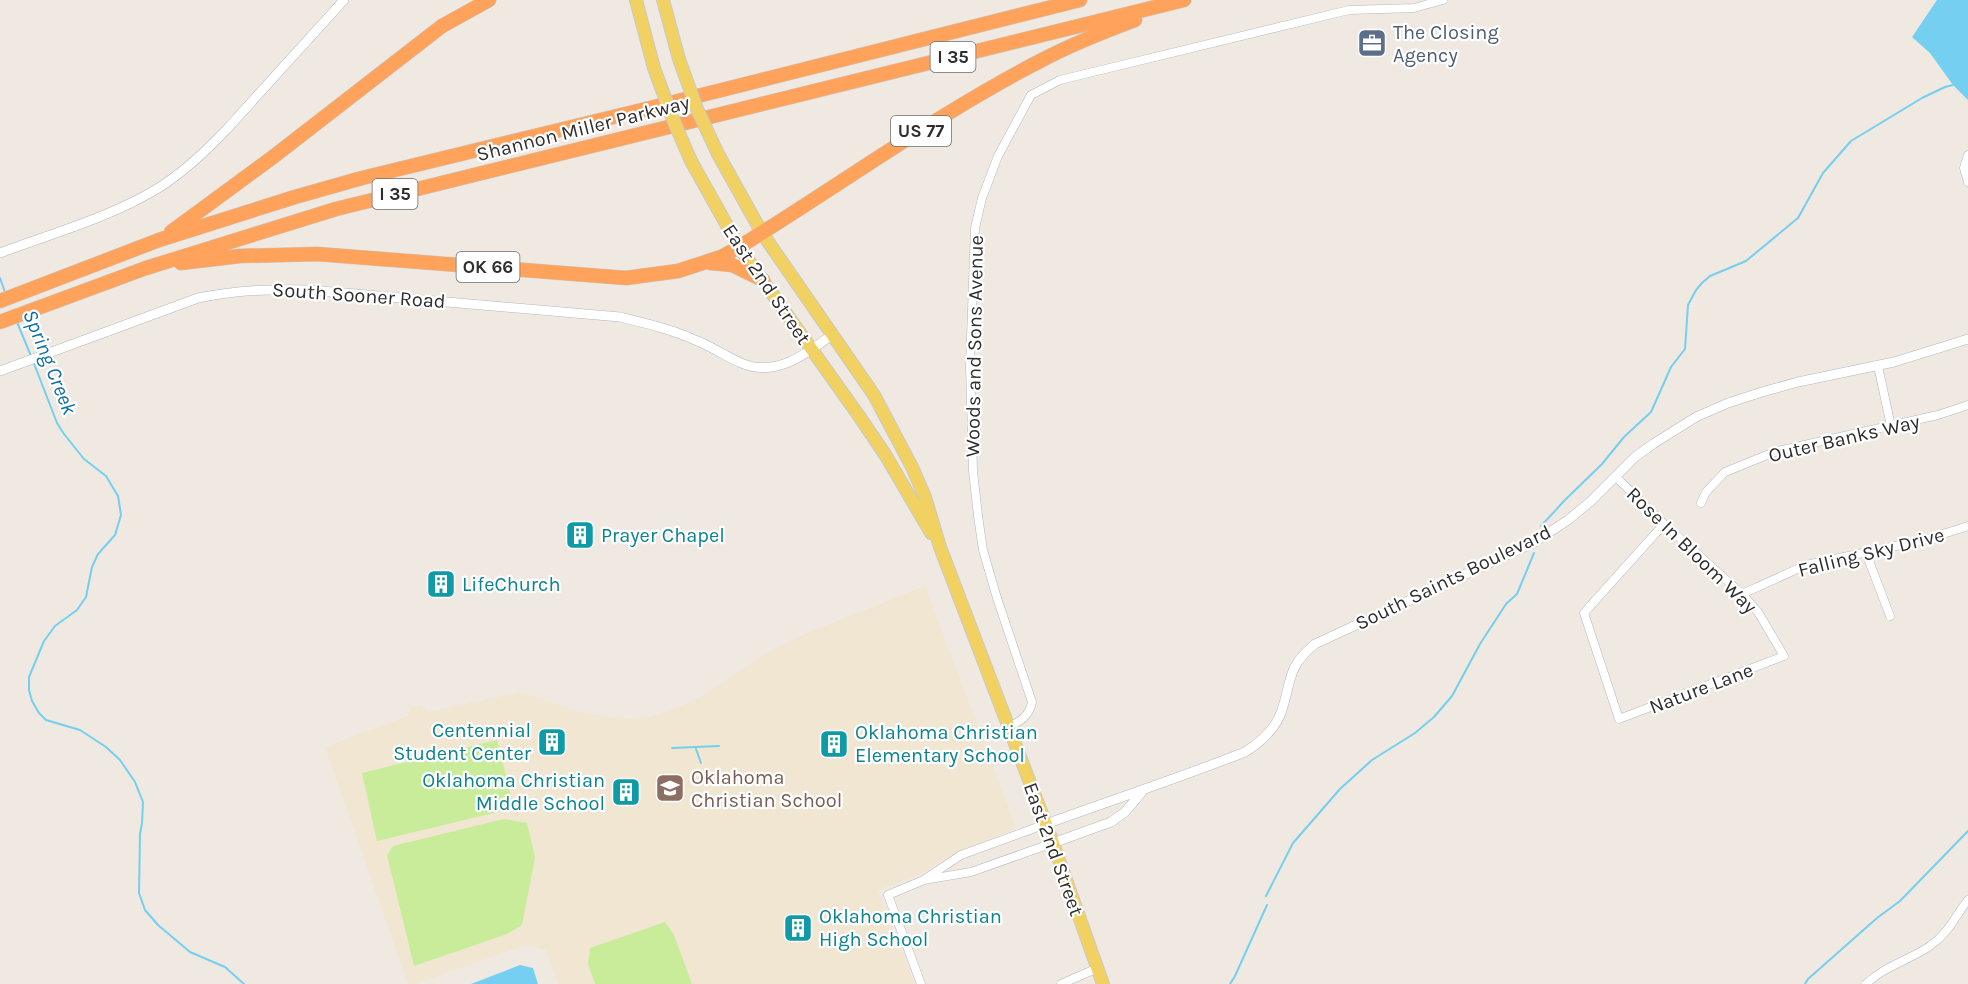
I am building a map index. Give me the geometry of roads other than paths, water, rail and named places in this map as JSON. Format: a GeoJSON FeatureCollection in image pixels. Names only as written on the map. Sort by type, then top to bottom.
{"type":"FeatureCollection","features":[{"type":"Feature","properties":{"kind":"highway"},"geometry":{"type":"LineString","coordinates":[[159,240],[273,157],[442,26],[489,0]]}},
{"type":"Feature","properties":{"kind":"highway","name":"Shannon Miller Parkway"},"geometry":{"type":"LineString","coordinates":[[0,301],[159,240],[295,196],[1080,0]]}},
{"type":"Feature","properties":{"kind":"highway","name":"Shannon Miller Parkway"},"geometry":{"type":"LineString","coordinates":[[0,322],[146,268],[336,209],[1184,0]]}},
{"type":"Feature","properties":{"kind":"highway","name":"US 77"},"geometry":{"type":"LineString","coordinates":[[739,247],[1015,74],[1086,39],[1184,0]]}},
{"type":"Feature","properties":{"kind":"highway"},"geometry":{"type":"LineString","coordinates":[[705,263],[739,247]]}},
{"type":"Feature","properties":{"kind":"highway","name":"OK 66"},"geometry":{"type":"LineString","coordinates":[[146,268],[240,256],[317,254],[626,278],[678,272],[705,263],[719,263],[732,266],[763,280]]}},
{"type":"Feature","properties":{"kind":"main road","name":"East 2nd Street"},"geometry":{"type":"LineString","coordinates":[[636,0],[654,68],[691,161],[739,247],[886,456],[940,547]]}},
{"type":"Feature","properties":{"kind":"main road","name":"East 2nd Street"},"geometry":{"type":"LineString","coordinates":[[663,0],[679,59],[697,109],[718,154],[762,233],[874,395],[925,497],[940,547],[1046,824],[1103,984]]}},
{"type":"Feature","properties":{"kind":"street"},"geometry":{"type":"LineString","coordinates":[[4,252],[135,201],[186,169],[226,130],[344,0]]}},
{"type":"Feature","properties":{"kind":"street","name":"Woods and Sons Avenue"},"geometry":{"type":"LineString","coordinates":[[1009,727],[1023,720],[1030,711],[1032,702],[983,550],[978,516],[973,471],[970,366],[973,261],[975,228],[982,198],[998,156],[1030,95],[1060,80],[1349,10],[1414,8],[1443,0]]}},
{"type":"Feature","properties":{"kind":"street"},"geometry":{"type":"LineString","coordinates":[[1968,155],[1964,168],[1968,182]]}},
{"type":"Feature","properties":{"kind":"street","name":"South Sooner Road"},"geometry":{"type":"LineString","coordinates":[[5,369],[198,298],[264,288],[620,317],[694,339],[751,366],[770,367],[794,360],[833,334]]}},
{"type":"Feature","properties":{"kind":"street","name":"South Saints Boulevard"},"geometry":{"type":"LineString","coordinates":[[921,984],[888,895],[924,880],[961,855],[1143,791],[1245,752],[1258,744],[1276,724],[1282,711],[1291,672],[1305,652],[1315,644],[1533,543],[1568,520],[1591,501],[1635,457],[1696,417],[1728,404],[1798,382],[1878,366],[1968,339]]}},
{"type":"Feature","properties":{"kind":"street"},"geometry":{"type":"LineString","coordinates":[[1878,366],[1891,426]]}},
{"type":"Feature","properties":{"kind":"street","name":"Outer Banks Way"},"geometry":{"type":"LineString","coordinates":[[1701,503],[1706,492],[1725,472],[1777,451],[1938,416],[1968,405]]}},
{"type":"Feature","properties":{"kind":"street","name":"Rose In Bloom Way"},"geometry":{"type":"LineString","coordinates":[[1616,477],[1742,594],[1758,612],[1784,656]]}},
{"type":"Feature","properties":{"kind":"street","name":"Nature Lane"},"geometry":{"type":"LineString","coordinates":[[1664,524],[1584,613],[1619,719],[1784,656]]}},
{"type":"Feature","properties":{"kind":"street","name":"Falling Sky Drive"},"geometry":{"type":"LineString","coordinates":[[1742,594],[1806,565],[1924,540],[1968,526]]}},
{"type":"Feature","properties":{"kind":"street"},"geometry":{"type":"LineString","coordinates":[[1866,553],[1890,616]]}},
{"type":"Feature","properties":{"kind":"street","name":"South Saints Boulevard"},"geometry":{"type":"LineString","coordinates":[[924,880],[971,872],[1111,822],[1125,812],[1143,791]]}},
{"type":"Feature","properties":{"kind":"street"},"geometry":{"type":"LineString","coordinates":[[1866,984],[1884,969],[1932,945],[1952,926],[1968,900]]}},
{"type":"Feature","properties":{"kind":"street"},"geometry":{"type":"LineString","coordinates":[[1061,984],[1098,968]]}},
{"type":"Feature","properties":{"kind":"water"},"geometry":{"type":"Polygon","coordinates":[[[1937,0],[1968,0],[1968,100],[1953,85],[1930,53],[1912,37],[1937,0]]]}},
{"type":"Feature","properties":{"kind":"water"},"geometry":{"type":"Polygon","coordinates":[[[520,965],[533,968],[538,984],[471,984],[520,965]]]}},
{"type":"Feature","properties":{"kind":"waterway"},"geometry":{"type":"LineString","coordinates":[[1541,526],[1602,464],[1624,437],[1651,412],[1671,367],[1685,349],[1688,305],[1702,283],[1710,276],[1746,261],[1798,218],[1823,173],[1851,141],[1922,98],[1953,85]]}},
{"type":"Feature","properties":{"kind":"waterway","name":"Spring Creek"},"geometry":{"type":"LineString","coordinates":[[0,278],[6,295]]}},
{"type":"Feature","properties":{"kind":"waterway","name":"Spring Creek"},"geometry":{"type":"LineString","coordinates":[[17,322],[31,356]]}},
{"type":"Feature","properties":{"kind":"waterway","name":"Spring Creek"},"geometry":{"type":"LineString","coordinates":[[33,361],[57,423],[84,459],[106,476],[118,496],[121,515],[115,535],[98,554],[92,567],[86,597],[77,610],[55,626],[44,641],[29,677],[32,701],[46,720],[80,730],[106,747],[120,760],[135,782],[143,802],[139,893],[145,910],[158,925],[190,952],[225,967],[244,984]]}},
{"type":"Feature","properties":{"kind":"waterway"},"geometry":{"type":"LineString","coordinates":[[1266,896],[1293,843],[1340,789],[1372,760],[1415,733],[1434,717],[1452,696],[1480,644],[1506,604],[1517,594],[1534,553]]}},
{"type":"Feature","properties":{"kind":"waterway"},"geometry":{"type":"LineString","coordinates":[[672,748],[719,746]]}},
{"type":"Feature","properties":{"kind":"waterway"},"geometry":{"type":"LineString","coordinates":[[696,749],[701,763]]}},
{"type":"Feature","properties":{"kind":"waterway"},"geometry":{"type":"LineString","coordinates":[[1805,984],[1877,918],[1900,901],[1968,831]]}},
{"type":"Feature","properties":{"kind":"waterway"},"geometry":{"type":"LineString","coordinates":[[1230,984],[1267,905]]}},
{"type":"Feature","properties":{"kind":"place","name":"The Closing Agency"},"geometry":{"type":"Point","coordinates":[1372,43]}},
{"type":"Feature","properties":{"kind":"place","name":"Prayer Chapel"},"geometry":{"type":"Point","coordinates":[580,535]}},
{"type":"Feature","properties":{"kind":"place","name":"LifeChurch"},"geometry":{"type":"Point","coordinates":[441,584]}},
{"type":"Feature","properties":{"kind":"place","name":"Centennial Student Center"},"geometry":{"type":"Point","coordinates":[552,742]}},
{"type":"Feature","properties":{"kind":"place","name":"Oklahoma Christian Elementary School"},"geometry":{"type":"Point","coordinates":[834,744]}},
{"type":"Feature","properties":{"kind":"place","name":"Oklahoma Christian School"},"geometry":{"type":"Point","coordinates":[670,788]}},
{"type":"Feature","properties":{"kind":"place","name":"Oklahoma Christian Middle School"},"geometry":{"type":"Point","coordinates":[626,792]}},
{"type":"Feature","properties":{"kind":"place","name":"Oklahoma Christian High School"},"geometry":{"type":"Point","coordinates":[798,928]}}]}
